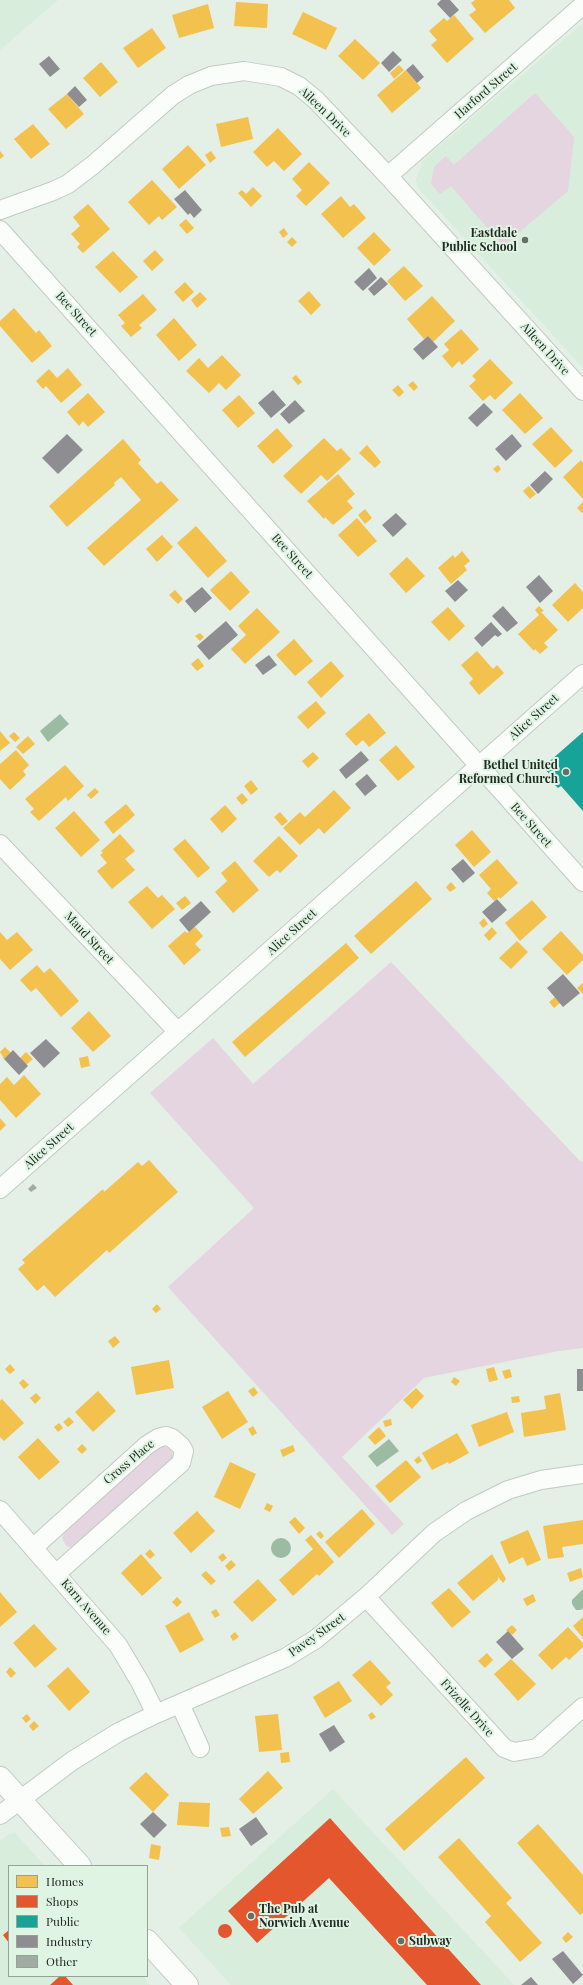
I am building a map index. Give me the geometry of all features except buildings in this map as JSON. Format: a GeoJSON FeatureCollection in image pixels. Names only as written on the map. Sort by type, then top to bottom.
{"type":"FeatureCollection","features":[{"type":"Feature","properties":{"kind":"main road"},"geometry":{"type":"LineString","coordinates":[[0,1778],[79,1865]]}},
{"type":"Feature","properties":{"kind":"main road"},"geometry":{"type":"LineString","coordinates":[[148,1942],[187,1985]]}},
{"type":"Feature","properties":{"kind":"street","name":"Harford Street"},"geometry":{"type":"LineString","coordinates":[[388,176],[583,5]]}},
{"type":"Feature","properties":{"kind":"street","name":"Aileen Drive"},"geometry":{"type":"LineString","coordinates":[[0,210],[53,191],[76,178],[182,89],[211,76],[244,71],[281,77],[299,86],[316,100],[388,176],[583,391]]}},
{"type":"Feature","properties":{"kind":"street","name":"Bee Street"},"geometry":{"type":"LineString","coordinates":[[0,230],[583,882]]}},
{"type":"Feature","properties":{"kind":"street","name":"Alice Street"},"geometry":{"type":"LineString","coordinates":[[0,1189],[583,674]]}},
{"type":"Feature","properties":{"kind":"street","name":"Maud Street"},"geometry":{"type":"LineString","coordinates":[[0,844],[178,1032]]}},
{"type":"Feature","properties":{"kind":"street","name":"Cross Place"},"geometry":{"type":"LineString","coordinates":[[34,1547],[147,1445],[158,1438],[166,1436],[172,1438],[181,1446],[184,1450],[181,1463],[57,1573]]}},
{"type":"Feature","properties":{"kind":"street","name":"Pavey Street"},"geometry":{"type":"LineString","coordinates":[[0,1815],[72,1761],[119,1732],[156,1714],[285,1658],[301,1648],[342,1619],[434,1533],[466,1511],[508,1490],[541,1480],[583,1474]]}},
{"type":"Feature","properties":{"kind":"street","name":"Karn Avenue"},"geometry":{"type":"LineString","coordinates":[[0,1510],[57,1573],[121,1650],[140,1682],[156,1714]]}},
{"type":"Feature","properties":{"kind":"street","name":"Frizelle Drive"},"geometry":{"type":"LineString","coordinates":[[366,1597],[504,1748],[514,1752],[536,1748],[583,1707]]}},
{"type":"Feature","properties":{"kind":"street"},"geometry":{"type":"LineString","coordinates":[[180,1704],[200,1748]]}},
{"type":"Feature","properties":{"kind":"shaded area"},"geometry":{"type":"Polygon","coordinates":[[[0,0],[58,0],[0,50],[0,0]]]}},
{"type":"Feature","properties":{"kind":"shaded area","name":"Eastdale Public School"},"geometry":{"type":"Polygon","coordinates":[[[583,23],[583,368],[420,190],[416,181],[422,164],[421,162],[583,23]]]}},
{"type":"Feature","properties":{"kind":"shaded area"},"geometry":{"type":"Polygon","coordinates":[[[535,93],[574,137],[568,191],[503,246],[451,186],[440,194],[431,184],[434,167],[446,156],[454,165],[535,93]]]}},
{"type":"Feature","properties":{"kind":"shaded area"},"geometry":{"type":"Polygon","coordinates":[[[60,714],[69,724],[48,742],[40,731],[60,714]]]}},
{"type":"Feature","properties":{"kind":"shaded area"},"geometry":{"type":"Polygon","coordinates":[[[391,962],[580,1161],[583,1162],[583,1348],[559,1351],[424,1378],[342,1457],[404,1524],[392,1535],[168,1287],[254,1208],[150,1093],[213,1038],[253,1084],[391,962]]]}},
{"type":"Feature","properties":{"kind":"shaded area"},"geometry":{"type":"Polygon","coordinates":[[[389,1439],[399,1451],[377,1467],[368,1456],[389,1439]]]}},
{"type":"Feature","properties":{"kind":"shaded area"},"geometry":{"type":"Polygon","coordinates":[[[163,1446],[171,1449],[174,1458],[74,1548],[66,1546],[62,1538],[66,1530],[156,1450],[163,1446]]]}},
{"type":"Feature","properties":{"kind":"shaded area"},"geometry":{"type":"Polygon","coordinates":[[[281,1538],[288,1541],[291,1548],[288,1555],[281,1558],[274,1555],[271,1548],[274,1541],[281,1538]]]}},
{"type":"Feature","properties":{"kind":"shaded area"},"geometry":{"type":"Polygon","coordinates":[[[583,1589],[583,1608],[581,1610],[576,1610],[572,1604],[572,1600],[583,1589]]]}},
{"type":"Feature","properties":{"kind":"shaded area"},"geometry":{"type":"Polygon","coordinates":[[[333,1789],[514,1985],[231,1985],[179,1928],[333,1789]]]}},
{"type":"Feature","properties":{"kind":"shaded area"},"geometry":{"type":"Polygon","coordinates":[[[15,1833],[44,1865],[8,1865],[8,1977],[144,1977],[150,1985],[0,1985],[0,1841],[9,1834],[15,1833]]]}},
{"type":"Feature","properties":{"kind":"place","name":"Eastdale Public School"},"geometry":{"type":"Point","coordinates":[525,240]}},
{"type":"Feature","properties":{"kind":"place","name":"Bethel United Reformed Church"},"geometry":{"type":"Point","coordinates":[566,772]}},
{"type":"Feature","properties":{"kind":"place","name":"The Pub at Norwich Avenue"},"geometry":{"type":"Point","coordinates":[251,1916]}},
{"type":"Feature","properties":{"kind":"place","name":"Subway"},"geometry":{"type":"Point","coordinates":[401,1941]}}]}
